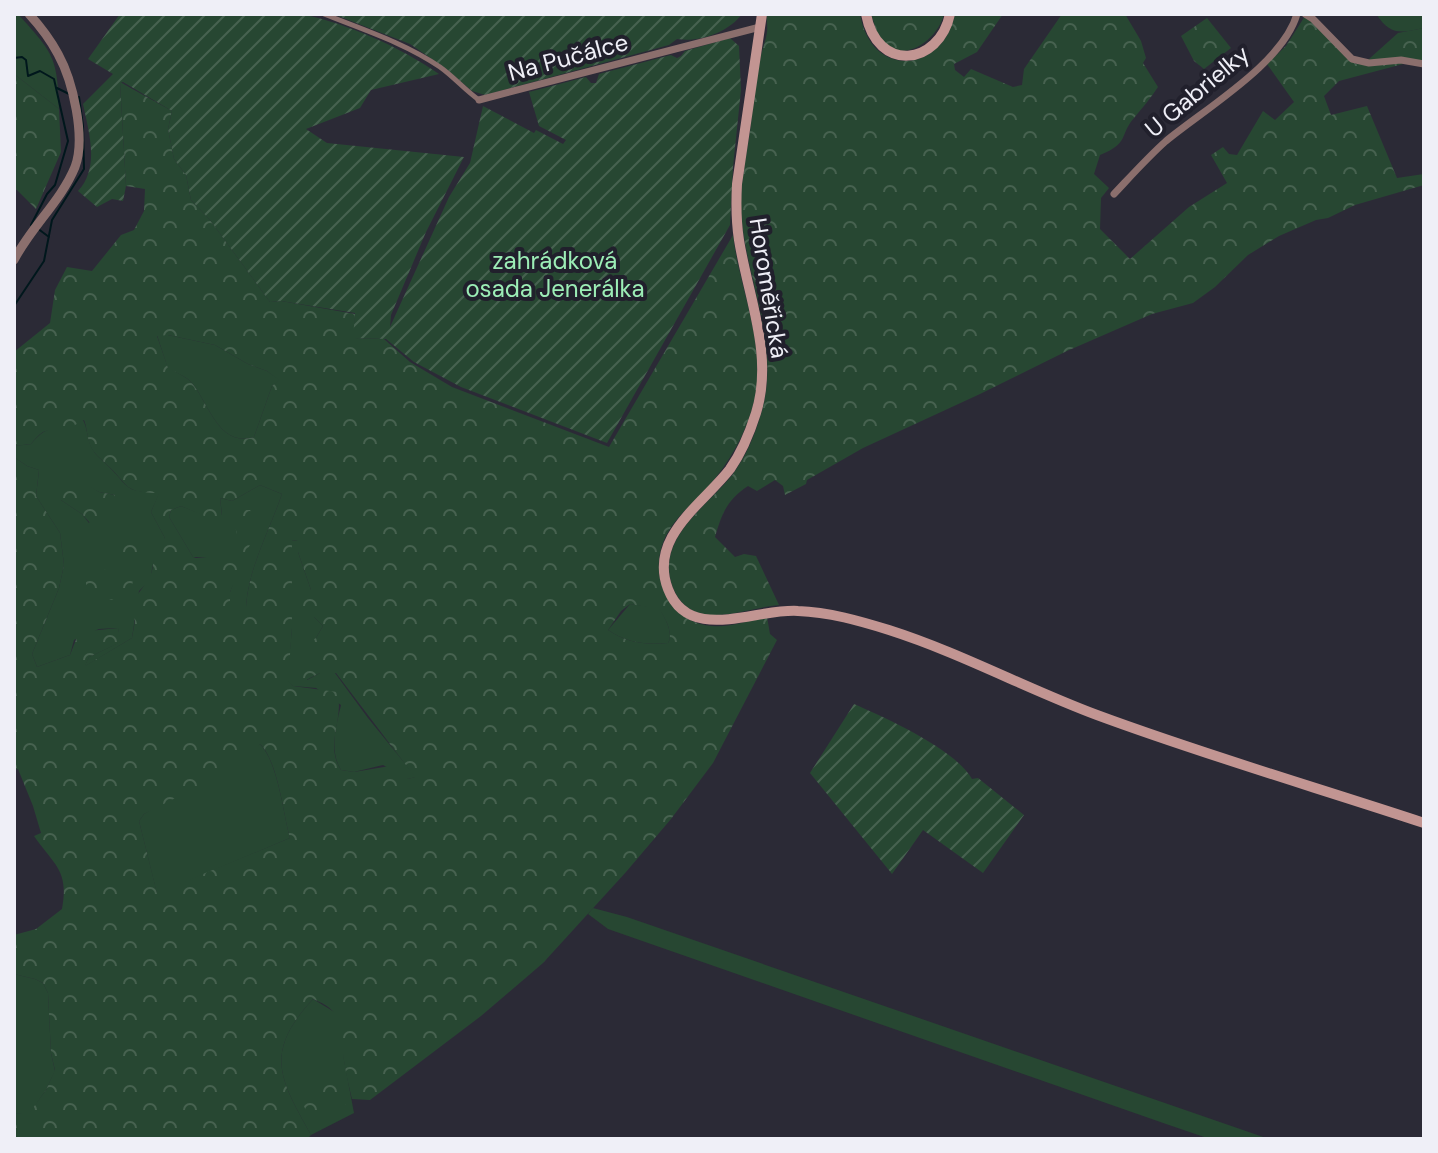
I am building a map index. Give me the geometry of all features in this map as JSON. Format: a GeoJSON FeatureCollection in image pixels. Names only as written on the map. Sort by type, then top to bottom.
{"type":"FeatureCollection","features":[{"type":"Feature","properties":{"kind":"main road","name":"Horoměřická"},"geometry":{"type":"LineString","coordinates":[[762,14],[737,184],[736,210],[739,242],[759,331],[761,394],[739,455],[727,473],[678,526],[669,542],[664,568],[673,599],[698,618],[719,621],[766,611],[797,611],[823,613],[890,630],[975,661],[1095,714],[1424,823]]}},
{"type":"Feature","properties":{"kind":"main road"},"geometry":{"type":"LineString","coordinates":[[866,14],[879,47],[904,56],[931,46],[944,31],[950,14]]}},
{"type":"Feature","properties":{"kind":"street"},"geometry":{"type":"LineString","coordinates":[[14,260],[34,227],[65,187],[78,154],[75,105],[59,55],[29,14]]}},
{"type":"Feature","properties":{"kind":"street"},"geometry":{"type":"LineString","coordinates":[[324,14],[407,47],[444,69],[479,100]]}},
{"type":"Feature","properties":{"kind":"street","name":"U Gabrielky"},"geometry":{"type":"LineString","coordinates":[[1114,194],[1164,143],[1260,67],[1293,30],[1297,14]]}},
{"type":"Feature","properties":{"kind":"street"},"geometry":{"type":"LineString","coordinates":[[1305,14],[1359,63],[1401,60],[1424,64]]}},
{"type":"Feature","properties":{"kind":"street","name":"Na Pučálce"},"geometry":{"type":"LineString","coordinates":[[479,100],[760,27]]}},
{"type":"Feature","properties":{"kind":"green space"},"geometry":{"type":"Polygon","coordinates":[[[14,14],[18,14],[51,56],[57,77],[59,109],[14,74],[14,14]]]}},
{"type":"Feature","properties":{"kind":"green space","name":"zahrádková osada Jenerálka"},"geometry":{"type":"Polygon","coordinates":[[[120,14],[302,14],[374,38],[439,74],[371,90],[360,108],[306,129],[327,143],[464,157],[426,232],[391,315],[390,327],[449,197],[470,163],[483,106],[534,133],[536,130],[563,144],[566,140],[539,126],[529,92],[586,77],[591,83],[596,83],[599,74],[671,55],[677,58],[685,51],[730,38],[739,46],[741,90],[730,225],[607,443],[461,387],[414,362],[386,339],[353,338],[355,313],[281,301],[270,302],[210,220],[191,200],[186,175],[174,159],[168,129],[172,111],[123,82],[120,83],[126,186],[123,201],[112,199],[97,207],[78,191],[85,182],[91,161],[83,104],[113,74],[88,59],[120,14]]]}},
{"type":"Feature","properties":{"kind":"green space"},"geometry":{"type":"Polygon","coordinates":[[[333,14],[742,14],[713,35],[677,39],[669,45],[485,95],[472,91],[410,44],[333,14]]]}},
{"type":"Feature","properties":{"kind":"green space"},"geometry":{"type":"Polygon","coordinates":[[[767,14],[860,14],[867,35],[878,50],[892,59],[907,61],[923,57],[937,48],[948,34],[955,14],[1003,14],[977,52],[954,64],[955,70],[964,77],[971,69],[1013,87],[1022,85],[1024,69],[1062,14],[1125,14],[1141,41],[1146,58],[1143,63],[1158,87],[1129,124],[1120,143],[1100,155],[1094,174],[1109,188],[1101,198],[1100,229],[1130,259],[1189,207],[1227,183],[1211,155],[1223,147],[1229,154],[1237,155],[1263,111],[1275,120],[1294,102],[1267,64],[1286,46],[1305,16],[1356,64],[1369,59],[1398,33],[1424,28],[1424,61],[1339,81],[1324,96],[1331,115],[1367,106],[1397,178],[1424,174],[1424,185],[1355,205],[1279,236],[1248,255],[1215,287],[1193,303],[1152,314],[1067,351],[863,448],[785,495],[783,486],[775,480],[757,491],[748,486],[726,508],[715,537],[735,557],[744,554],[756,556],[779,605],[718,615],[704,614],[691,610],[680,600],[672,585],[669,568],[671,552],[687,524],[723,486],[742,460],[759,422],[766,389],[765,338],[744,236],[741,201],[758,74],[767,32],[767,14]]]}},
{"type":"Feature","properties":{"kind":"green space"},"geometry":{"type":"Polygon","coordinates":[[[871,14],[944,14],[927,41],[918,47],[898,51],[880,39],[871,14]]]}},
{"type":"Feature","properties":{"kind":"green space"},"geometry":{"type":"Polygon","coordinates":[[[1376,14],[1424,14],[1424,28],[1397,31],[1386,26],[1376,14]]]}},
{"type":"Feature","properties":{"kind":"green space"},"geometry":{"type":"Polygon","coordinates":[[[1207,18],[1231,48],[1204,69],[1194,61],[1181,36],[1207,18]]]}},
{"type":"Feature","properties":{"kind":"green space"},"geometry":{"type":"Polygon","coordinates":[[[14,74],[59,109],[61,152],[36,209],[14,187],[14,74]]]}},
{"type":"Feature","properties":{"kind":"green space"},"geometry":{"type":"Polygon","coordinates":[[[120,82],[172,111],[168,129],[174,159],[186,175],[191,200],[210,220],[270,302],[281,301],[355,314],[354,338],[384,339],[410,362],[452,387],[609,447],[733,235],[754,336],[757,357],[755,398],[742,435],[715,478],[672,525],[660,554],[661,583],[666,596],[685,617],[697,623],[719,626],[767,617],[770,634],[777,640],[713,763],[626,872],[543,963],[481,1016],[370,1100],[352,1099],[340,1024],[332,1010],[313,999],[297,1018],[282,1051],[285,1082],[311,1135],[307,1139],[14,1139],[14,1114],[30,1112],[46,1090],[55,1070],[51,1053],[48,993],[43,983],[14,974],[14,935],[36,929],[62,909],[64,885],[58,869],[34,836],[41,833],[33,806],[18,769],[14,770],[14,457],[39,470],[36,496],[60,533],[64,565],[59,588],[32,654],[37,667],[70,655],[79,632],[118,628],[121,642],[89,657],[85,666],[132,638],[135,621],[131,606],[151,573],[151,547],[165,538],[151,512],[159,493],[138,491],[128,486],[93,451],[84,420],[67,428],[46,431],[31,444],[14,446],[14,352],[50,323],[55,290],[67,267],[92,271],[121,235],[134,230],[144,211],[145,189],[126,186],[120,82]],[[168,335],[157,336],[168,368],[191,382],[215,421],[231,436],[242,439],[254,437],[272,386],[279,380],[215,345],[168,335]],[[260,485],[232,501],[220,498],[222,516],[209,518],[181,506],[171,510],[169,517],[196,558],[228,555],[215,546],[221,538],[237,534],[232,515],[236,510],[250,510],[259,523],[230,592],[230,607],[246,607],[255,563],[282,494],[260,485]],[[292,540],[292,628],[288,681],[293,686],[337,692],[339,712],[334,751],[341,770],[354,772],[396,765],[408,779],[415,777],[336,673],[320,673],[306,680],[298,675],[302,646],[316,638],[323,626],[314,617],[300,615],[298,599],[311,590],[298,552],[298,541],[292,540]],[[630,604],[608,630],[637,642],[668,643],[669,630],[659,609],[630,604]],[[260,744],[232,769],[144,814],[139,821],[157,893],[290,838],[276,775],[260,744]]]}},
{"type":"Feature","properties":{"kind":"green space"},"geometry":{"type":"Polygon","coordinates":[[[157,335],[215,345],[280,380],[272,386],[254,437],[242,439],[231,436],[215,421],[191,382],[168,369],[157,335]]]}},
{"type":"Feature","properties":{"kind":"green space"},"geometry":{"type":"Polygon","coordinates":[[[83,420],[93,450],[128,487],[160,492],[151,512],[165,538],[154,559],[150,580],[139,591],[132,638],[84,667],[89,657],[120,642],[118,628],[99,629],[74,640],[70,655],[37,667],[32,654],[59,588],[64,565],[60,533],[36,496],[39,470],[14,457],[14,446],[31,444],[44,432],[83,420]],[[88,486],[61,500],[82,514],[89,523],[115,495],[88,486]]]}},
{"type":"Feature","properties":{"kind":"green space"},"geometry":{"type":"Polygon","coordinates":[[[73,475],[99,492],[115,495],[98,526],[61,500],[59,493],[65,481],[73,475]]]}},
{"type":"Feature","properties":{"kind":"green space"},"geometry":{"type":"Polygon","coordinates":[[[260,485],[282,494],[255,563],[246,607],[230,607],[230,592],[238,569],[238,534],[229,555],[193,557],[169,517],[171,510],[181,506],[209,517],[222,515],[220,498],[232,501],[260,485]]]}},
{"type":"Feature","properties":{"kind":"green space"},"geometry":{"type":"Polygon","coordinates":[[[130,527],[145,551],[140,564],[118,558],[108,544],[130,527]]]}},
{"type":"Feature","properties":{"kind":"green space"},"geometry":{"type":"Polygon","coordinates":[[[291,540],[298,541],[298,552],[311,590],[314,617],[323,626],[316,638],[307,680],[320,673],[335,673],[416,777],[408,779],[383,765],[354,772],[341,770],[334,747],[341,705],[316,688],[293,686],[287,681],[292,628],[291,540]]]}},
{"type":"Feature","properties":{"kind":"green space"},"geometry":{"type":"Polygon","coordinates":[[[107,569],[126,572],[133,577],[132,590],[112,600],[86,591],[86,577],[107,569]]]}},
{"type":"Feature","properties":{"kind":"green space"},"geometry":{"type":"Polygon","coordinates":[[[630,604],[659,608],[669,630],[668,643],[637,642],[608,630],[630,604]]]}},
{"type":"Feature","properties":{"kind":"green space"},"geometry":{"type":"Polygon","coordinates":[[[854,704],[936,746],[972,779],[978,778],[1024,815],[983,873],[923,830],[892,874],[810,773],[854,704]]]}},
{"type":"Feature","properties":{"kind":"green space"},"geometry":{"type":"Polygon","coordinates":[[[260,744],[276,775],[290,838],[157,894],[139,821],[144,814],[260,744]]]}},
{"type":"Feature","properties":{"kind":"green space"},"geometry":{"type":"Polygon","coordinates":[[[593,908],[627,917],[1269,1139],[1210,1139],[1166,1124],[608,929],[588,914],[593,908]]]}},
{"type":"Feature","properties":{"kind":"green space"},"geometry":{"type":"Polygon","coordinates":[[[14,974],[43,983],[48,993],[55,1071],[30,1113],[14,1114],[14,974]]]}},
{"type":"Feature","properties":{"kind":"green space"},"geometry":{"type":"Polygon","coordinates":[[[313,999],[336,1013],[342,1024],[344,1060],[354,1113],[311,1135],[285,1082],[282,1051],[297,1018],[313,999]]]}},
{"type":"Feature","properties":{"kind":"green space"},"geometry":{"type":"Polygon","coordinates":[[[338,1060],[346,1104],[310,1119],[301,1100],[305,1095],[317,1092],[321,1063],[338,1060]]]}},
{"type":"Feature","properties":{"kind":"waterway"},"geometry":{"type":"LineString","coordinates":[[14,58],[26,60],[28,76],[40,71],[54,79],[68,141],[55,185],[31,225]]}},
{"type":"Feature","properties":{"kind":"waterway"},"geometry":{"type":"LineString","coordinates":[[57,88],[69,94]]}},
{"type":"Feature","properties":{"kind":"waterway"},"geometry":{"type":"LineString","coordinates":[[14,306],[44,261],[52,220],[84,169],[79,97]]}},
{"type":"Feature","properties":{"kind":"waterway"},"geometry":{"type":"LineString","coordinates":[[37,228],[49,237]]}}]}
